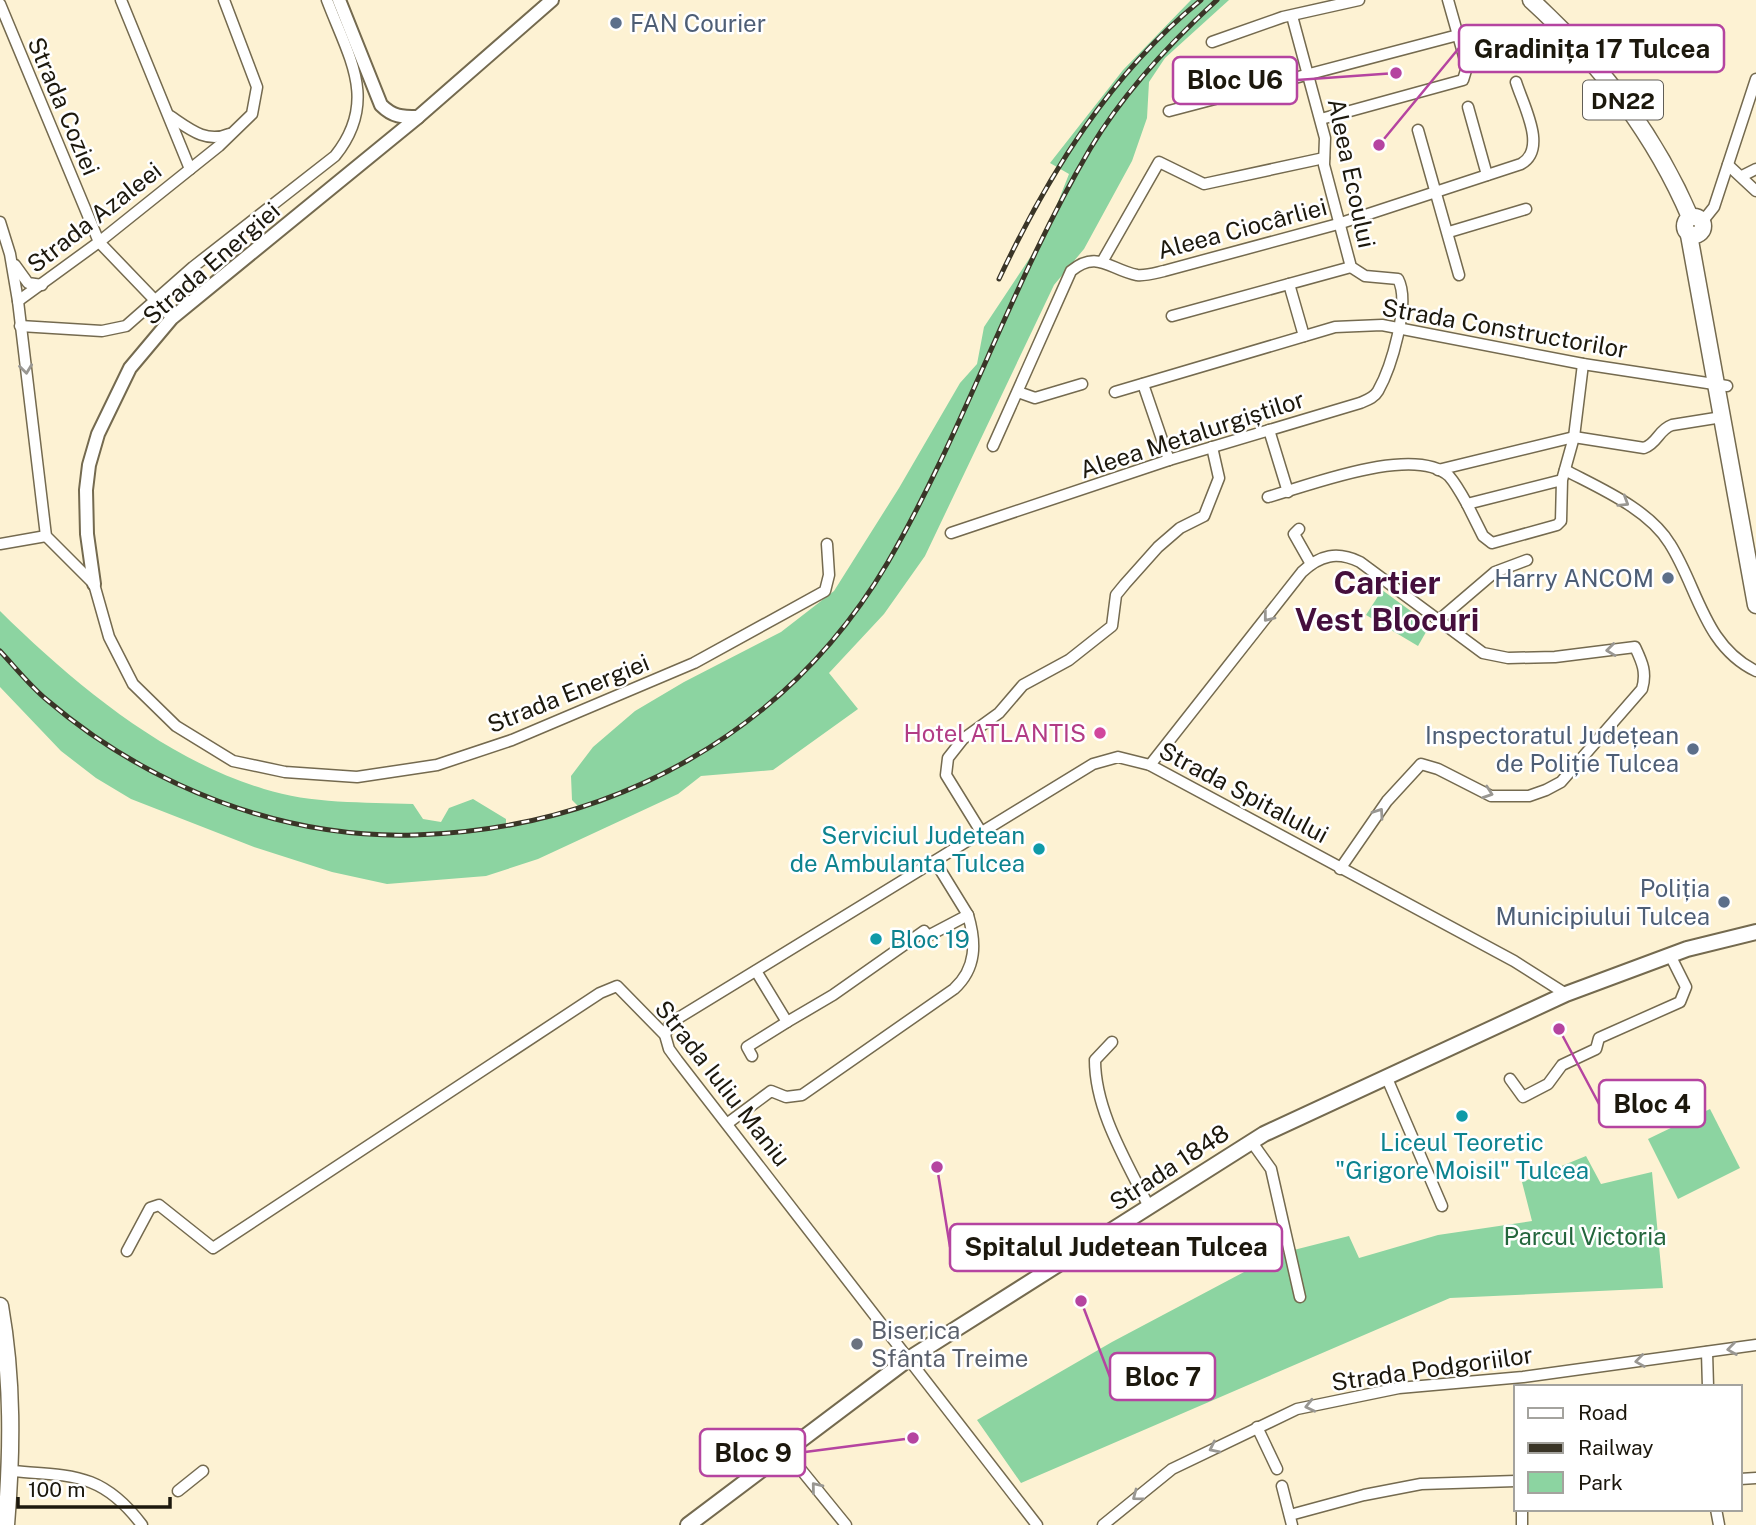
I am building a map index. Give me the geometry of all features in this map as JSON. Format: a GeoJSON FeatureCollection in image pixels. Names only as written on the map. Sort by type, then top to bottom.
{"type":"FeatureCollection","features":[{"type":"Feature","properties":{"kind":"main road","name":"DN22"},"geometry":{"type":"LineString","coordinates":[[1531,0],[1584,52],[1630,108],[1665,163],[1695,227],[1756,560]]}},
{"type":"Feature","properties":{"kind":"main road","name":"DN22"},"geometry":{"type":"LineString","coordinates":[[1722,385],[1722,417],[1756,605]]}},
{"type":"Feature","properties":{"kind":"main road"},"geometry":{"type":"LineString","coordinates":[[1566,993],[1670,955],[1756,932]]}},
{"type":"Feature","properties":{"kind":"main road","name":"Strada 1848"},"geometry":{"type":"LineString","coordinates":[[688,1525],[907,1360],[1251,1141],[1566,993]]}},
{"type":"Feature","properties":{"kind":"main road"},"geometry":{"type":"LineString","coordinates":[[0,1306],[9,1370],[11,1471],[6,1525]]}},
{"type":"Feature","properties":{"kind":"street"},"geometry":{"type":"LineString","coordinates":[[121,0],[190,169]]}},
{"type":"Feature","properties":{"kind":"street","name":"Strada Azaleei"},"geometry":{"type":"LineString","coordinates":[[46,536],[18,301],[99,242],[190,169],[252,114],[257,87],[223,0]]}},
{"type":"Feature","properties":{"kind":"street"},"geometry":{"type":"LineString","coordinates":[[20,326],[111,331],[132,322],[154,300],[335,156],[350,137],[358,116],[358,94],[352,67],[327,0]]}},
{"type":"Feature","properties":{"kind":"street"},"geometry":{"type":"LineString","coordinates":[[340,0],[381,105],[389,113],[401,117],[418,117]]}},
{"type":"Feature","properties":{"kind":"street","name":"Strada Energiei"},"geometry":{"type":"LineString","coordinates":[[552,0],[418,117],[172,318],[130,368],[98,434],[86,489],[87,534],[94,584],[109,637],[133,684],[176,726],[233,761],[285,772],[357,777],[437,765],[512,740],[694,663],[825,591],[829,575],[827,544]]}},
{"type":"Feature","properties":{"kind":"street"},"geometry":{"type":"LineString","coordinates":[[1212,43],[1292,16],[1359,0]]}},
{"type":"Feature","properties":{"kind":"street"},"geometry":{"type":"LineString","coordinates":[[1321,119],[1460,82],[1465,77],[1466,67],[1448,0]]}},
{"type":"Feature","properties":{"kind":"street","name":"Strada Coziei"},"geometry":{"type":"LineString","coordinates":[[0,4],[99,242],[172,318]]}},
{"type":"Feature","properties":{"kind":"street","name":"Aleea Ecoului"},"geometry":{"type":"LineString","coordinates":[[1292,16],[1321,119],[1325,138],[1324,158],[1338,224],[1351,268],[1365,276],[1398,279],[1404,293],[1399,327]]}},
{"type":"Feature","properties":{"kind":"street"},"geometry":{"type":"LineString","coordinates":[[1169,111],[1458,35]]}},
{"type":"Feature","properties":{"kind":"street"},"geometry":{"type":"LineString","coordinates":[[1695,227],[1714,207],[1756,79]]}},
{"type":"Feature","properties":{"kind":"street","name":"Aleea Ciocârliei"},"geometry":{"type":"LineString","coordinates":[[1324,158],[1203,184],[1159,162],[1102,262],[1141,276],[1338,224],[1521,164],[1534,151],[1535,144],[1516,82]]}},
{"type":"Feature","properties":{"kind":"street"},"geometry":{"type":"LineString","coordinates":[[1468,107],[1487,175]]}},
{"type":"Feature","properties":{"kind":"street"},"geometry":{"type":"LineString","coordinates":[[169,116],[196,134],[213,138],[235,131]]}},
{"type":"Feature","properties":{"kind":"street"},"geometry":{"type":"LineString","coordinates":[[1418,130],[1459,275]]}},
{"type":"Feature","properties":{"kind":"street"},"geometry":{"type":"LineString","coordinates":[[1728,165],[1756,191]]}},
{"type":"Feature","properties":{"kind":"street"},"geometry":{"type":"LineString","coordinates":[[1742,176],[1756,169]]}},
{"type":"Feature","properties":{"kind":"street"},"geometry":{"type":"LineString","coordinates":[[1449,232],[1526,209]]}},
{"type":"Feature","properties":{"kind":"street"},"geometry":{"type":"LineString","coordinates":[[0,222],[10,254],[27,283],[42,285]]}},
{"type":"Feature","properties":{"kind":"street"},"geometry":{"type":"LineString","coordinates":[[10,254],[18,301]]}},
{"type":"Feature","properties":{"kind":"street"},"geometry":{"type":"LineString","coordinates":[[993,446],[1070,271],[1085,261],[1102,262]]}},
{"type":"Feature","properties":{"kind":"street"},"geometry":{"type":"LineString","coordinates":[[1172,316],[1351,268]]}},
{"type":"Feature","properties":{"kind":"street"},"geometry":{"type":"LineString","coordinates":[[1289,284],[1304,336]]}},
{"type":"Feature","properties":{"kind":"street","name":"Strada Constructorilor"},"geometry":{"type":"LineString","coordinates":[[1115,393],[1335,327],[1399,327],[1584,364],[1722,385]]}},
{"type":"Feature","properties":{"kind":"street","name":"Aleea Metalurgiștilor"},"geometry":{"type":"LineString","coordinates":[[951,533],[1169,460],[1371,398],[1377,393],[1399,327]]}},
{"type":"Feature","properties":{"kind":"street"},"geometry":{"type":"LineString","coordinates":[[1438,470],[1448,476],[1489,542],[1498,543],[1557,525],[1562,516],[1563,475],[1574,437],[1584,364]]}},
{"type":"Feature","properties":{"kind":"street"},"geometry":{"type":"LineString","coordinates":[[1018,392],[1035,398],[1082,384]]}},
{"type":"Feature","properties":{"kind":"street"},"geometry":{"type":"LineString","coordinates":[[1143,384],[1169,460]]}},
{"type":"Feature","properties":{"kind":"street"},"geometry":{"type":"LineString","coordinates":[[1268,497],[1372,467],[1396,465],[1438,470],[1574,437],[1643,448],[1653,444],[1664,428],[1722,417]]}},
{"type":"Feature","properties":{"kind":"street"},"geometry":{"type":"LineString","coordinates":[[1269,430],[1288,492]]}},
{"type":"Feature","properties":{"kind":"street"},"geometry":{"type":"LineString","coordinates":[[982,835],[946,775],[951,752],[969,734],[999,713],[1023,685],[1069,660],[1111,626],[1120,590],[1158,547],[1180,528],[1204,516],[1219,478],[1212,447]]}},
{"type":"Feature","properties":{"kind":"street"},"geometry":{"type":"LineString","coordinates":[[1467,504],[1563,475],[1630,504],[1669,541],[1713,634],[1728,652],[1756,671]]}},
{"type":"Feature","properties":{"kind":"street"},"geometry":{"type":"LineString","coordinates":[[1299,529],[1294,534],[1311,564]]}},
{"type":"Feature","properties":{"kind":"street"},"geometry":{"type":"LineString","coordinates":[[0,544],[46,536],[94,584]]}},
{"type":"Feature","properties":{"kind":"street"},"geometry":{"type":"LineString","coordinates":[[1150,765],[1311,564],[1329,555],[1348,557],[1440,619],[1483,653],[1492,656],[1555,657],[1635,647],[1643,666],[1645,678],[1642,689],[1561,782],[1538,793],[1511,798],[1491,796],[1426,764],[1417,767],[1387,801],[1340,869]]}},
{"type":"Feature","properties":{"kind":"street"},"geometry":{"type":"LineString","coordinates":[[1440,619],[1495,572],[1527,560]]}},
{"type":"Feature","properties":{"kind":"street","name":"Strada Spitalului"},"geometry":{"type":"LineString","coordinates":[[665,1035],[669,1026],[680,1017],[1109,758],[1128,758],[1150,765],[1514,961],[1566,993]]}},
{"type":"Feature","properties":{"kind":"street"},"geometry":{"type":"LineString","coordinates":[[728,1123],[771,1091],[786,1097],[802,1095],[964,981],[973,953],[974,936],[968,915],[936,863]]}},
{"type":"Feature","properties":{"kind":"street"},"geometry":{"type":"LineString","coordinates":[[752,1056],[747,1047],[833,995],[924,931],[928,936],[968,915]]}},
{"type":"Feature","properties":{"kind":"street"},"geometry":{"type":"LineString","coordinates":[[1510,1079],[1523,1097],[1548,1084],[1562,1065],[1596,1049],[1599,1038],[1680,1002],[1686,987],[1670,955]]}},
{"type":"Feature","properties":{"kind":"street"},"geometry":{"type":"LineString","coordinates":[[756,971],[788,1022]]}},
{"type":"Feature","properties":{"kind":"street","name":"Strada Iuliu Maniu"},"geometry":{"type":"LineString","coordinates":[[127,1251],[150,1208],[159,1205],[213,1248],[610,987],[617,986],[665,1035],[677,1060],[1037,1525]]}},
{"type":"Feature","properties":{"kind":"street"},"geometry":{"type":"LineString","coordinates":[[1112,1042],[1095,1060],[1095,1076],[1113,1130],[1149,1207]]}},
{"type":"Feature","properties":{"kind":"street"},"geometry":{"type":"LineString","coordinates":[[1386,1076],[1442,1206]]}},
{"type":"Feature","properties":{"kind":"street"},"geometry":{"type":"LineString","coordinates":[[1251,1141],[1271,1169],[1300,1297]]}},
{"type":"Feature","properties":{"kind":"street","name":"Strada Podgoriilor"},"geometry":{"type":"LineString","coordinates":[[1103,1525],[1172,1469],[1297,1409],[1399,1388],[1523,1382],[1756,1345]]}},
{"type":"Feature","properties":{"kind":"street"},"geometry":{"type":"LineString","coordinates":[[1707,1352],[1708,1385]]}},
{"type":"Feature","properties":{"kind":"street"},"geometry":{"type":"LineString","coordinates":[[1257,1427],[1277,1469]]}},
{"type":"Feature","properties":{"kind":"street"},"geometry":{"type":"LineString","coordinates":[[785,1450],[846,1525]]}},
{"type":"Feature","properties":{"kind":"street"},"geometry":{"type":"LineString","coordinates":[[11,1471],[68,1476],[98,1484],[122,1499],[142,1525]]}},
{"type":"Feature","properties":{"kind":"street"},"geometry":{"type":"LineString","coordinates":[[178,1491],[203,1471]]}},
{"type":"Feature","properties":{"kind":"street"},"geometry":{"type":"LineString","coordinates":[[1282,1486],[1292,1520],[1401,1488],[1450,1482],[1514,1481]]}},
{"type":"Feature","properties":{"kind":"green space"},"geometry":{"type":"Polygon","coordinates":[[[1191,0],[1229,0],[1165,58],[1149,82],[1147,118],[1132,161],[1084,249],[1054,285],[925,556],[884,614],[829,673],[858,709],[773,770],[701,776],[678,794],[538,859],[486,876],[387,884],[332,872],[254,847],[131,799],[96,778],[61,751],[0,687],[0,611],[58,665],[122,716],[191,759],[264,789],[319,800],[413,804],[423,819],[441,822],[449,808],[473,799],[506,819],[506,826],[581,809],[572,800],[571,776],[593,747],[635,711],[684,682],[781,632],[834,591],[899,488],[960,383],[977,364],[984,327],[1045,235],[1069,174],[1050,163],[1123,70],[1191,0]]]}},
{"type":"Feature","properties":{"kind":"green space"},"geometry":{"type":"Polygon","coordinates":[[[1382,590],[1430,625],[1418,646],[1366,615],[1382,590]]]}},
{"type":"Feature","properties":{"kind":"green space"},"geometry":{"type":"Polygon","coordinates":[[[1710,1109],[1740,1168],[1678,1199],[1648,1139],[1710,1109]]]}},
{"type":"Feature","properties":{"kind":"green space","name":"Parcul Victoria"},"geometry":{"type":"Polygon","coordinates":[[[1586,1156],[1601,1184],[1652,1172],[1663,1288],[1450,1298],[1021,1483],[977,1420],[1112,1342],[1278,1254],[1349,1236],[1359,1258],[1438,1235],[1532,1221],[1522,1182],[1586,1156]]]}},
{"type":"Feature","properties":{"kind":"railway"},"geometry":{"type":"LineString","coordinates":[[999,279],[1038,202],[1084,128],[1138,60],[1201,0]]}},
{"type":"Feature","properties":{"kind":"railway"},"geometry":{"type":"LineString","coordinates":[[0,651],[47,700],[86,731],[128,758],[172,782],[219,801],[266,817],[315,828],[365,834],[415,835],[487,829],[557,814],[624,791],[687,761],[746,722],[799,676],[847,623],[888,562],[916,511],[1036,251],[1090,149],[1117,108],[1148,70],[1217,0]]}},
{"type":"Feature","properties":{"kind":"place","name":"FAN Courier"},"geometry":{"type":"Point","coordinates":[616,23]}},
{"type":"Feature","properties":{"kind":"place","name":"Bloc U6"},"geometry":{"type":"Point","coordinates":[1396,73]}},
{"type":"Feature","properties":{"kind":"place","name":"Gradinița 17 Tulcea"},"geometry":{"type":"Point","coordinates":[1379,145]}},
{"type":"Feature","properties":{"kind":"place","name":"Harry ANCOM"},"geometry":{"type":"Point","coordinates":[1668,578]}},
{"type":"Feature","properties":{"kind":"place","name":"Hotel ATLANTIS"},"geometry":{"type":"Point","coordinates":[1100,733]}},
{"type":"Feature","properties":{"kind":"place","name":"Inspectoratul Județean de Poliție Tulcea"},"geometry":{"type":"Point","coordinates":[1693,749]}},
{"type":"Feature","properties":{"kind":"place","name":"Serviciul Judetean de Ambulanta Tulcea"},"geometry":{"type":"Point","coordinates":[1039,849]}},
{"type":"Feature","properties":{"kind":"place","name":"Poliția Municipiului Tulcea"},"geometry":{"type":"Point","coordinates":[1724,902]}},
{"type":"Feature","properties":{"kind":"place","name":"Bloc 19"},"geometry":{"type":"Point","coordinates":[876,939]}},
{"type":"Feature","properties":{"kind":"place","name":"Bloc 4"},"geometry":{"type":"Point","coordinates":[1559,1029]}},
{"type":"Feature","properties":{"kind":"place","name":"Liceul Teoretic \"Grigore Moisil\" Tulcea"},"geometry":{"type":"Point","coordinates":[1462,1116]}},
{"type":"Feature","properties":{"kind":"place","name":"Spitalul Judetean Tulcea"},"geometry":{"type":"Point","coordinates":[937,1167]}},
{"type":"Feature","properties":{"kind":"place","name":"Bloc 7"},"geometry":{"type":"Point","coordinates":[1081,1301]}},
{"type":"Feature","properties":{"kind":"place","name":"Biserica Sfânta Treime"},"geometry":{"type":"Point","coordinates":[857,1344]}},
{"type":"Feature","properties":{"kind":"place","name":"Bloc 9"},"geometry":{"type":"Point","coordinates":[913,1438]}},
{"type":"Feature","properties":{"kind":"district","name":"Cartier Vest Blocuri"},"geometry":{"type":"Point","coordinates":[1387,600]}}]}
